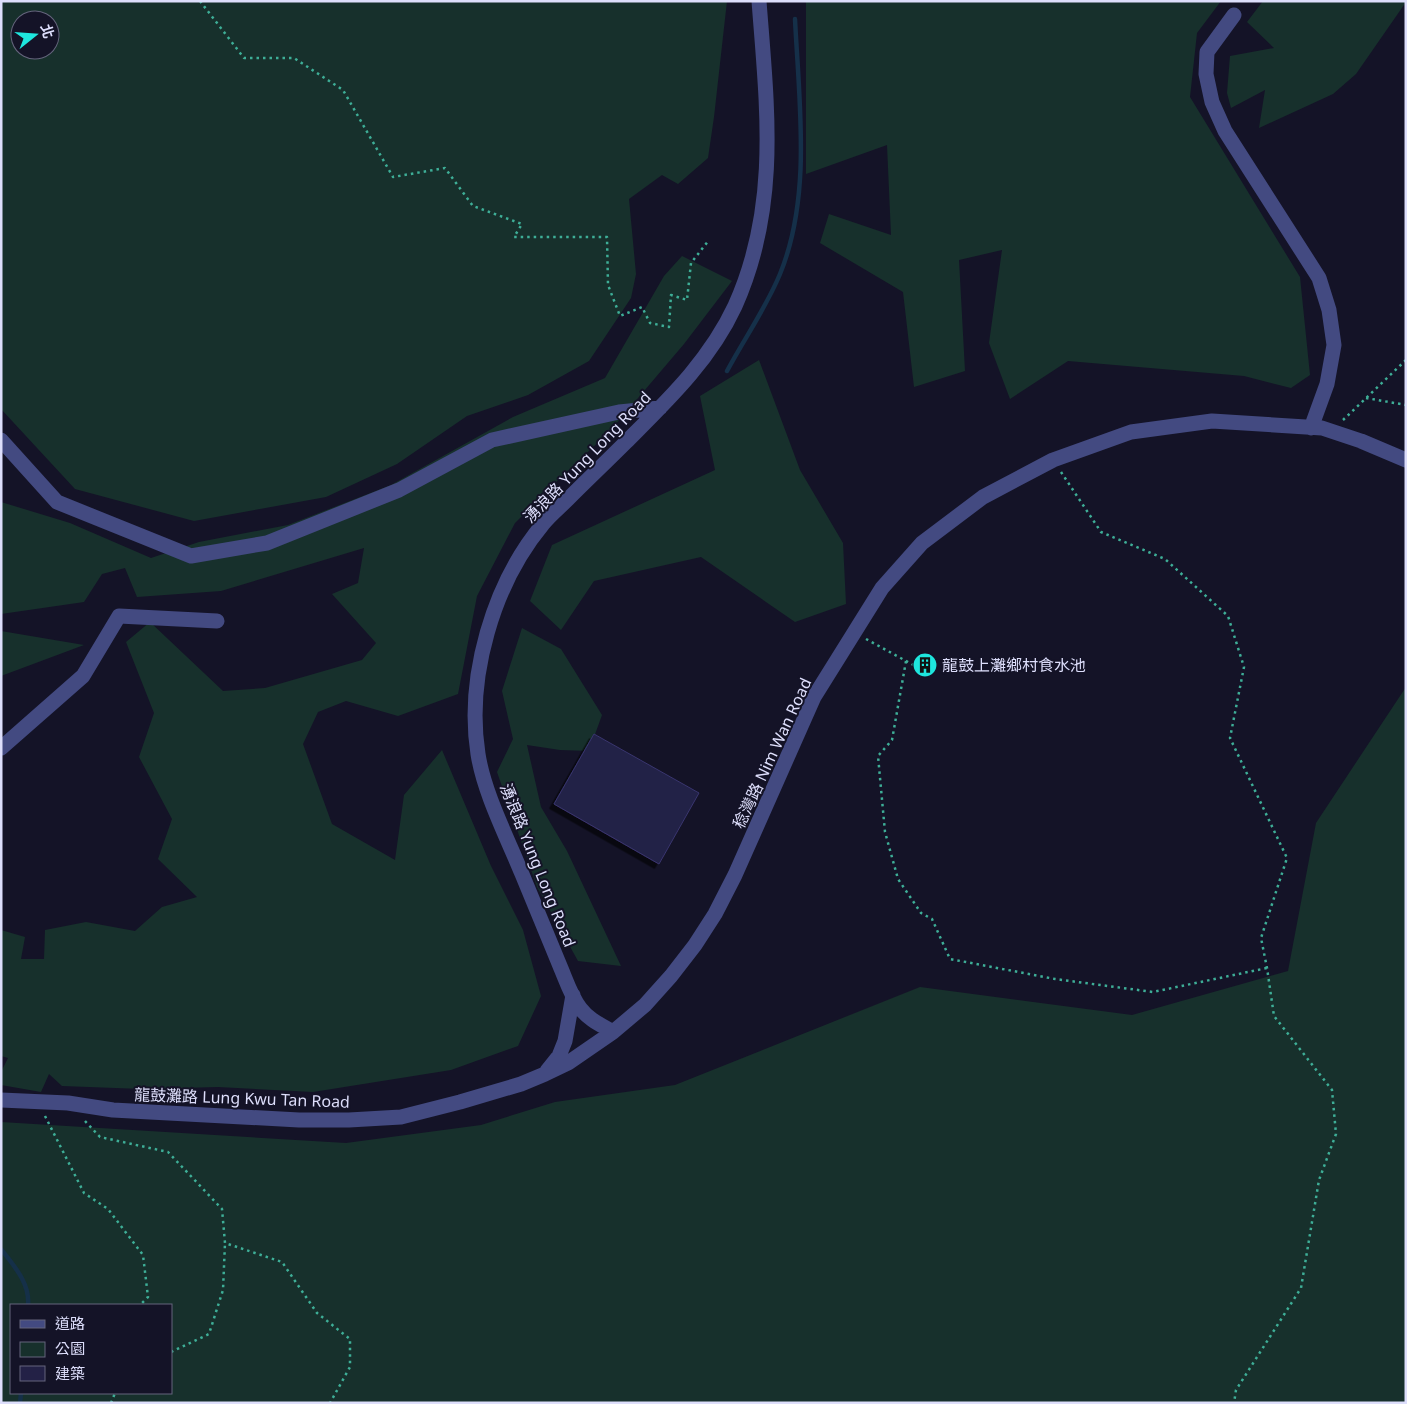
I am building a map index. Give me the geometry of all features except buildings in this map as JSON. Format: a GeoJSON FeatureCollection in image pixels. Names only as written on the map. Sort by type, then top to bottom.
{"type":"FeatureCollection","features":[{"type":"Feature","properties":{"kind":"street","name":"湧浪路 Yung Long Road"},"geometry":{"type":"LineString","coordinates":[[613,1032],[590,1019],[579,1007],[489,791],[478,756],[474,714],[478,671],[487,634],[500,594],[526,548],[543,524],[684,384],[709,352],[734,307],[752,260],[765,198],[768,142],[759,1]]}},
{"type":"Feature","properties":{"kind":"street"},"geometry":{"type":"LineString","coordinates":[[1234,15],[1207,52],[1206,74],[1212,102],[1225,131],[1319,278],[1329,310],[1334,345],[1327,384],[1311,428]]}},
{"type":"Feature","properties":{"kind":"street"},"geometry":{"type":"LineString","coordinates":[[1,440],[57,502],[192,556],[267,543],[398,490],[492,440],[618,412],[660,408]]}},
{"type":"Feature","properties":{"kind":"street","name":"稔灣路 Nim Wan Road"},"geometry":{"type":"LineString","coordinates":[[613,1032],[645,1005],[672,976],[715,914],[735,875],[814,698],[882,588],[922,543],[975,502],[1053,460],[1131,432],[1212,422],[1311,428],[1330,431],[1361,441],[1406,460]]}},
{"type":"Feature","properties":{"kind":"street"},"geometry":{"type":"LineString","coordinates":[[1,748],[83,676],[119,616],[217,621]]}},
{"type":"Feature","properties":{"kind":"street"},"geometry":{"type":"LineString","coordinates":[[545,1074],[559,1056],[565,1040],[573,995]]}},
{"type":"Feature","properties":{"kind":"street","name":"龍鼓灘路 Lung Kwu Tan Road"},"geometry":{"type":"LineString","coordinates":[[1,1100],[68,1103],[112,1110],[299,1120],[401,1117],[521,1084],[568,1063],[613,1032]]}},
{"type":"Feature","properties":{"kind":"path"},"geometry":{"type":"LineString","coordinates":[[200,1],[244,58],[294,58],[343,90],[393,178],[445,168],[473,206],[522,224],[514,237],[607,237],[608,285],[620,316],[642,307],[650,323],[669,327],[671,295],[687,300],[691,263],[709,240]]}},
{"type":"Feature","properties":{"kind":"path"},"geometry":{"type":"LineString","coordinates":[[1330,431],[1406,360]]}},
{"type":"Feature","properties":{"kind":"path"},"geometry":{"type":"LineString","coordinates":[[1366,398],[1406,405]]}},
{"type":"Feature","properties":{"kind":"path"},"geometry":{"type":"LineString","coordinates":[[1053,460],[1101,532],[1165,559],[1228,616],[1244,667],[1230,738],[1287,858],[1260,938],[1267,968],[1274,1016],[1332,1090],[1336,1134],[1319,1180],[1302,1288],[1236,1390],[1234,1403]]}},
{"type":"Feature","properties":{"kind":"path"},"geometry":{"type":"LineString","coordinates":[[859,634],[917,667]]}},
{"type":"Feature","properties":{"kind":"path"},"geometry":{"type":"LineString","coordinates":[[906,660],[892,740],[878,756],[885,832],[898,879],[921,913],[932,918],[950,959],[1055,979],[1152,992],[1267,968]]}},
{"type":"Feature","properties":{"kind":"path"},"geometry":{"type":"LineString","coordinates":[[37,1102],[84,1193],[108,1209],[143,1255],[148,1297],[141,1304]]}},
{"type":"Feature","properties":{"kind":"path"},"geometry":{"type":"LineString","coordinates":[[68,1103],[100,1137],[168,1152],[222,1209],[225,1243],[223,1290],[209,1334],[172,1352]]}},
{"type":"Feature","properties":{"kind":"path"},"geometry":{"type":"LineString","coordinates":[[225,1243],[282,1262],[317,1314],[350,1339],[350,1367],[330,1403]]}},
{"type":"Feature","properties":{"kind":"green space"},"geometry":{"type":"Polygon","coordinates":[[[1,1],[727,1],[708,158],[678,184],[662,175],[629,199],[636,274],[631,298],[589,361],[528,395],[467,416],[397,464],[326,497],[194,521],[75,489],[1,409],[1,1]]]}},
{"type":"Feature","properties":{"kind":"green space"},"geometry":{"type":"Polygon","coordinates":[[[806,1],[1221,1],[1197,33],[1190,97],[1300,277],[1310,375],[1291,388],[1244,376],[1068,361],[1010,399],[989,343],[1002,250],[959,260],[965,371],[914,387],[903,292],[820,243],[829,214],[891,235],[887,145],[806,174],[806,1]]]}},
{"type":"Feature","properties":{"kind":"green space"},"geometry":{"type":"Polygon","coordinates":[[[1263,1],[1406,2],[1356,74],[1333,94],[1259,128],[1265,90],[1231,108],[1227,93],[1230,56],[1274,48],[1247,22],[1263,1]]]}},
{"type":"Feature","properties":{"kind":"green space"},"geometry":{"type":"Polygon","coordinates":[[[682,256],[732,281],[684,344],[610,431],[515,523],[477,596],[458,694],[398,716],[346,701],[318,712],[303,744],[332,824],[395,860],[404,795],[442,750],[491,866],[523,930],[541,996],[518,1046],[451,1070],[313,1092],[218,1087],[142,1089],[62,1086],[49,1074],[41,1092],[1,1085],[1,1072],[8,1058],[1,1056],[1,930],[25,937],[21,959],[44,959],[45,930],[86,922],[135,931],[162,907],[197,897],[158,859],[172,819],[139,757],[154,713],[126,642],[150,622],[223,691],[265,688],[362,660],[376,643],[332,594],[358,583],[364,548],[221,591],[137,597],[125,568],[102,574],[84,602],[1,614],[1,502],[70,523],[151,558],[199,542],[288,525],[391,485],[513,417],[605,378],[664,276],[682,256]]]}},
{"type":"Feature","properties":{"kind":"green space"},"geometry":{"type":"Polygon","coordinates":[[[759,360],[800,470],[843,543],[846,604],[795,622],[701,557],[594,581],[561,630],[530,601],[552,545],[715,470],[700,396],[759,360]]]}},
{"type":"Feature","properties":{"kind":"green space"},"geometry":{"type":"Polygon","coordinates":[[[522,628],[561,649],[602,715],[589,751],[560,750],[527,745],[541,807],[567,851],[621,966],[578,961],[537,887],[497,772],[513,739],[502,691],[522,628]]]}},
{"type":"Feature","properties":{"kind":"green space"},"geometry":{"type":"Polygon","coordinates":[[[1,631],[84,645],[1,676],[1,631]]]}},
{"type":"Feature","properties":{"kind":"green space"},"geometry":{"type":"Polygon","coordinates":[[[1406,687],[1406,1403],[1,1403],[1,1122],[346,1143],[481,1125],[555,1102],[675,1085],[920,987],[1132,1015],[1288,971],[1316,823],[1406,687]]]}},
{"type":"Feature","properties":{"kind":"waterway"},"geometry":{"type":"LineString","coordinates":[[727,371],[762,311],[780,274],[790,244],[796,213],[800,181],[801,148],[795,19]]}},
{"type":"Feature","properties":{"kind":"waterway"},"geometry":{"type":"LineString","coordinates":[[1,1249],[24,1282],[28,1304]]}},
{"type":"Feature","properties":{"kind":"waterway"},"geometry":{"type":"LineString","coordinates":[[20,1403],[21,1394]]}},
{"type":"Feature","properties":{"kind":"place","name":"龍鼓上灘鄉村食水池"},"geometry":{"type":"Point","coordinates":[925,665]}}]}
